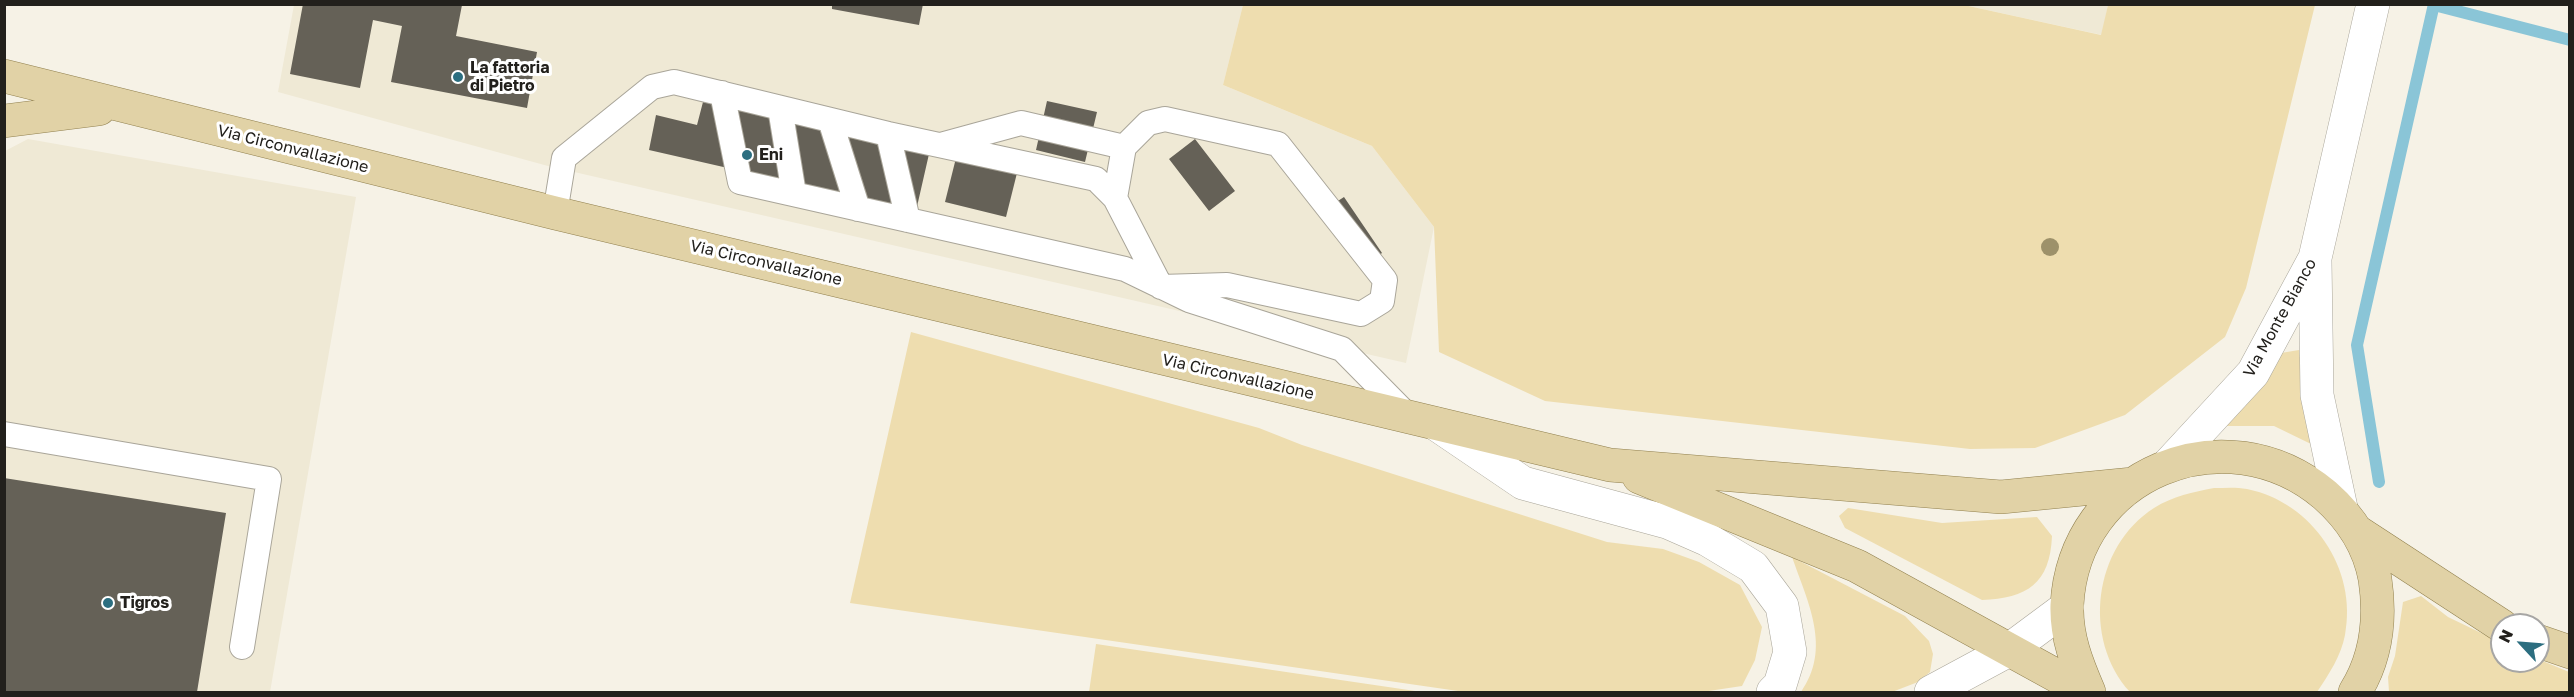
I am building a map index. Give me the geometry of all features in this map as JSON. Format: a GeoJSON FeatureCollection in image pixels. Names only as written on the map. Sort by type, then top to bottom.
{"type":"FeatureCollection","features":[{"type":"Feature","properties":{"kind":"main road","name":"Via Circonvallazione"},"geometry":{"type":"LineString","coordinates":[[4,76],[555,213],[1610,465]]}},
{"type":"Feature","properties":{"kind":"main road"},"geometry":{"type":"LineString","coordinates":[[4,121],[122,107]]}},
{"type":"Feature","properties":{"kind":"main road"},"geometry":{"type":"LineString","coordinates":[[2088,693],[2072,652],[2067,606],[2072,571],[2086,538],[2106,508],[2133,484],[2168,465],[2214,456],[2261,460],[2305,478],[2349,520],[2490,618]]}},
{"type":"Feature","properties":{"kind":"main road"},"geometry":{"type":"LineString","coordinates":[[1610,465],[2001,497],[2133,484]]}},
{"type":"Feature","properties":{"kind":"main road"},"geometry":{"type":"LineString","coordinates":[[1610,465],[1857,566],[2088,693]]}},
{"type":"Feature","properties":{"kind":"main road"},"geometry":{"type":"LineString","coordinates":[[2349,520],[2373,566],[2379,603],[2376,640],[2365,677],[2355,693]]}},
{"type":"Feature","properties":{"kind":"main road"},"geometry":{"type":"LineString","coordinates":[[2550,645],[2570,652]]}},
{"type":"Feature","properties":{"kind":"street","name":"Via Monte Bianco"},"geometry":{"type":"LineString","coordinates":[[2168,465],[2253,373],[2315,258],[2373,4]]}},
{"type":"Feature","properties":{"kind":"street"},"geometry":{"type":"LineString","coordinates":[[2315,258],[2317,395],[2349,520]]}},
{"type":"Feature","properties":{"kind":"street"},"geometry":{"type":"LineString","coordinates":[[1423,421],[1523,483],[1667,522],[1708,540],[1753,567],[1782,606],[1790,652],[1780,685],[1773,693]]}},
{"type":"Feature","properties":{"kind":"street"},"geometry":{"type":"LineString","coordinates":[[1931,693],[2009,650],[2067,606]]}},
{"type":"Feature","properties":{"kind":"lane"},"geometry":{"type":"LineString","coordinates":[[555,213],[564,158],[652,87],[674,81],[888,134],[1096,179],[1115,198],[1161,287]]}},
{"type":"Feature","properties":{"kind":"lane"},"geometry":{"type":"LineString","coordinates":[[722,93],[740,182],[1125,269],[1189,300],[1342,349],[1423,421]]}},
{"type":"Feature","properties":{"kind":"lane"},"geometry":{"type":"LineString","coordinates":[[780,108],[794,194]]}},
{"type":"Feature","properties":{"kind":"lane"},"geometry":{"type":"LineString","coordinates":[[1115,198],[1124,147],[1148,123],[1166,119],[1278,144],[1385,279],[1382,301],[1361,314],[1227,285],[1161,287]]}},
{"type":"Feature","properties":{"kind":"lane"},"geometry":{"type":"LineString","coordinates":[[830,120],[858,209]]}},
{"type":"Feature","properties":{"kind":"lane"},"geometry":{"type":"LineString","coordinates":[[941,145],[1021,123],[1124,147]]}},
{"type":"Feature","properties":{"kind":"lane"},"geometry":{"type":"LineString","coordinates":[[888,134],[908,220]]}},
{"type":"Feature","properties":{"kind":"lane"},"geometry":{"type":"LineString","coordinates":[[4,434],[269,479],[242,647]]}},
{"type":"Feature","properties":{"kind":"shaded area"},"geometry":{"type":"Polygon","coordinates":[[[294,5],[1243,5],[1223,85],[1372,146],[1434,227],[1406,363],[548,166],[278,92],[294,5]]]}},
{"type":"Feature","properties":{"kind":"shaded area"},"geometry":{"type":"Polygon","coordinates":[[[1243,5],[1964,5],[2101,35],[2108,5],[2315,5],[2246,288],[2225,337],[2125,415],[2035,448],[1970,449],[1545,401],[1439,352],[1434,227],[1372,146],[1223,85],[1243,5]]]}},
{"type":"Feature","properties":{"kind":"shaded area"},"geometry":{"type":"Polygon","coordinates":[[[1964,5],[2108,5],[2102,35],[1964,5]]]}},
{"type":"Feature","properties":{"kind":"shaded area"},"geometry":{"type":"Polygon","coordinates":[[[28,139],[356,197],[270,692],[5,692],[5,151],[28,139]]]}},
{"type":"Feature","properties":{"kind":"shaded area"},"geometry":{"type":"Polygon","coordinates":[[[911,332],[1259,428],[1302,445],[1607,542],[1663,549],[1699,562],[1740,585],[1762,627],[1755,660],[1742,686],[1702,692],[1465,692],[850,603],[911,332]]]}},
{"type":"Feature","properties":{"kind":"shaded area"},"geometry":{"type":"Polygon","coordinates":[[[2299,350],[2311,444],[2274,426],[2223,426],[2281,353],[2299,350]]]}},
{"type":"Feature","properties":{"kind":"shaded area"},"geometry":{"type":"Polygon","coordinates":[[[2214,488],[2247,489],[2270,496],[2292,508],[2325,542],[2337,563],[2344,586],[2347,610],[2345,635],[2338,658],[2317,692],[2130,692],[2115,670],[2105,646],[2100,621],[2101,595],[2107,569],[2118,546],[2133,525],[2154,508],[2176,497],[2214,488]]]}},
{"type":"Feature","properties":{"kind":"shaded area"},"geometry":{"type":"Polygon","coordinates":[[[1848,508],[1942,523],[2037,517],[2052,536],[2047,566],[2041,577],[2023,592],[1998,599],[1982,600],[1845,528],[1839,516],[1848,508]]]}},
{"type":"Feature","properties":{"kind":"shaded area"},"geometry":{"type":"Polygon","coordinates":[[[1792,557],[1905,616],[1929,641],[1933,654],[1930,672],[1918,682],[1892,692],[1801,692],[1815,659],[1816,642],[1810,608],[1792,557]]]}},
{"type":"Feature","properties":{"kind":"shaded area"},"geometry":{"type":"Polygon","coordinates":[[[2421,596],[2448,617],[2490,637],[2490,673],[2550,673],[2550,664],[2569,672],[2569,691],[2389,692],[2388,677],[2395,656],[2403,602],[2421,596]]]}},
{"type":"Feature","properties":{"kind":"shaded area"},"geometry":{"type":"Polygon","coordinates":[[[1096,644],[1422,692],[1089,692],[1096,644]]]}},
{"type":"Feature","properties":{"kind":"building"},"geometry":{"type":"Polygon","coordinates":[[[303,4],[462,5],[456,36],[537,52],[527,108],[391,82],[402,26],[373,20],[360,88],[290,74],[303,4]]]}},
{"type":"Feature","properties":{"kind":"building"},"geometry":{"type":"Polygon","coordinates":[[[832,4],[923,4],[919,25],[832,9],[832,4]]]}},
{"type":"Feature","properties":{"kind":"building"},"geometry":{"type":"Polygon","coordinates":[[[1047,101],[1097,112],[1085,162],[1036,150],[1047,101]]]}},
{"type":"Feature","properties":{"kind":"building"},"geometry":{"type":"Polygon","coordinates":[[[703,102],[929,154],[916,211],[649,150],[656,115],[697,125],[703,102]]]}},
{"type":"Feature","properties":{"kind":"building"},"geometry":{"type":"Polygon","coordinates":[[[1195,139],[1235,191],[1209,211],[1169,159],[1195,139]]]}},
{"type":"Feature","properties":{"kind":"building"},"geometry":{"type":"Polygon","coordinates":[[[960,142],[1021,157],[1006,217],[945,202],[960,142]]]}},
{"type":"Feature","properties":{"kind":"building"},"geometry":{"type":"Polygon","coordinates":[[[1344,197],[1382,253],[1363,267],[1321,212],[1344,197]]]}},
{"type":"Feature","properties":{"kind":"building","name":"Tigros"},"geometry":{"type":"Polygon","coordinates":[[[4,478],[226,513],[197,692],[4,692],[4,478]]]}},
{"type":"Feature","properties":{"kind":"waterway"},"geometry":{"type":"LineString","coordinates":[[2379,482],[2357,345],[2434,4]]}},
{"type":"Feature","properties":{"kind":"waterway"},"geometry":{"type":"LineString","coordinates":[[2434,5],[2570,40]]}},
{"type":"Feature","properties":{"kind":"place","name":"La fattoria di Pietro"},"geometry":{"type":"Point","coordinates":[458,77]}},
{"type":"Feature","properties":{"kind":"place","name":"Eni"},"geometry":{"type":"Point","coordinates":[747,155]}},
{"type":"Feature","properties":{"kind":"place","name":"Tigros"},"geometry":{"type":"Point","coordinates":[108,603]}}]}
